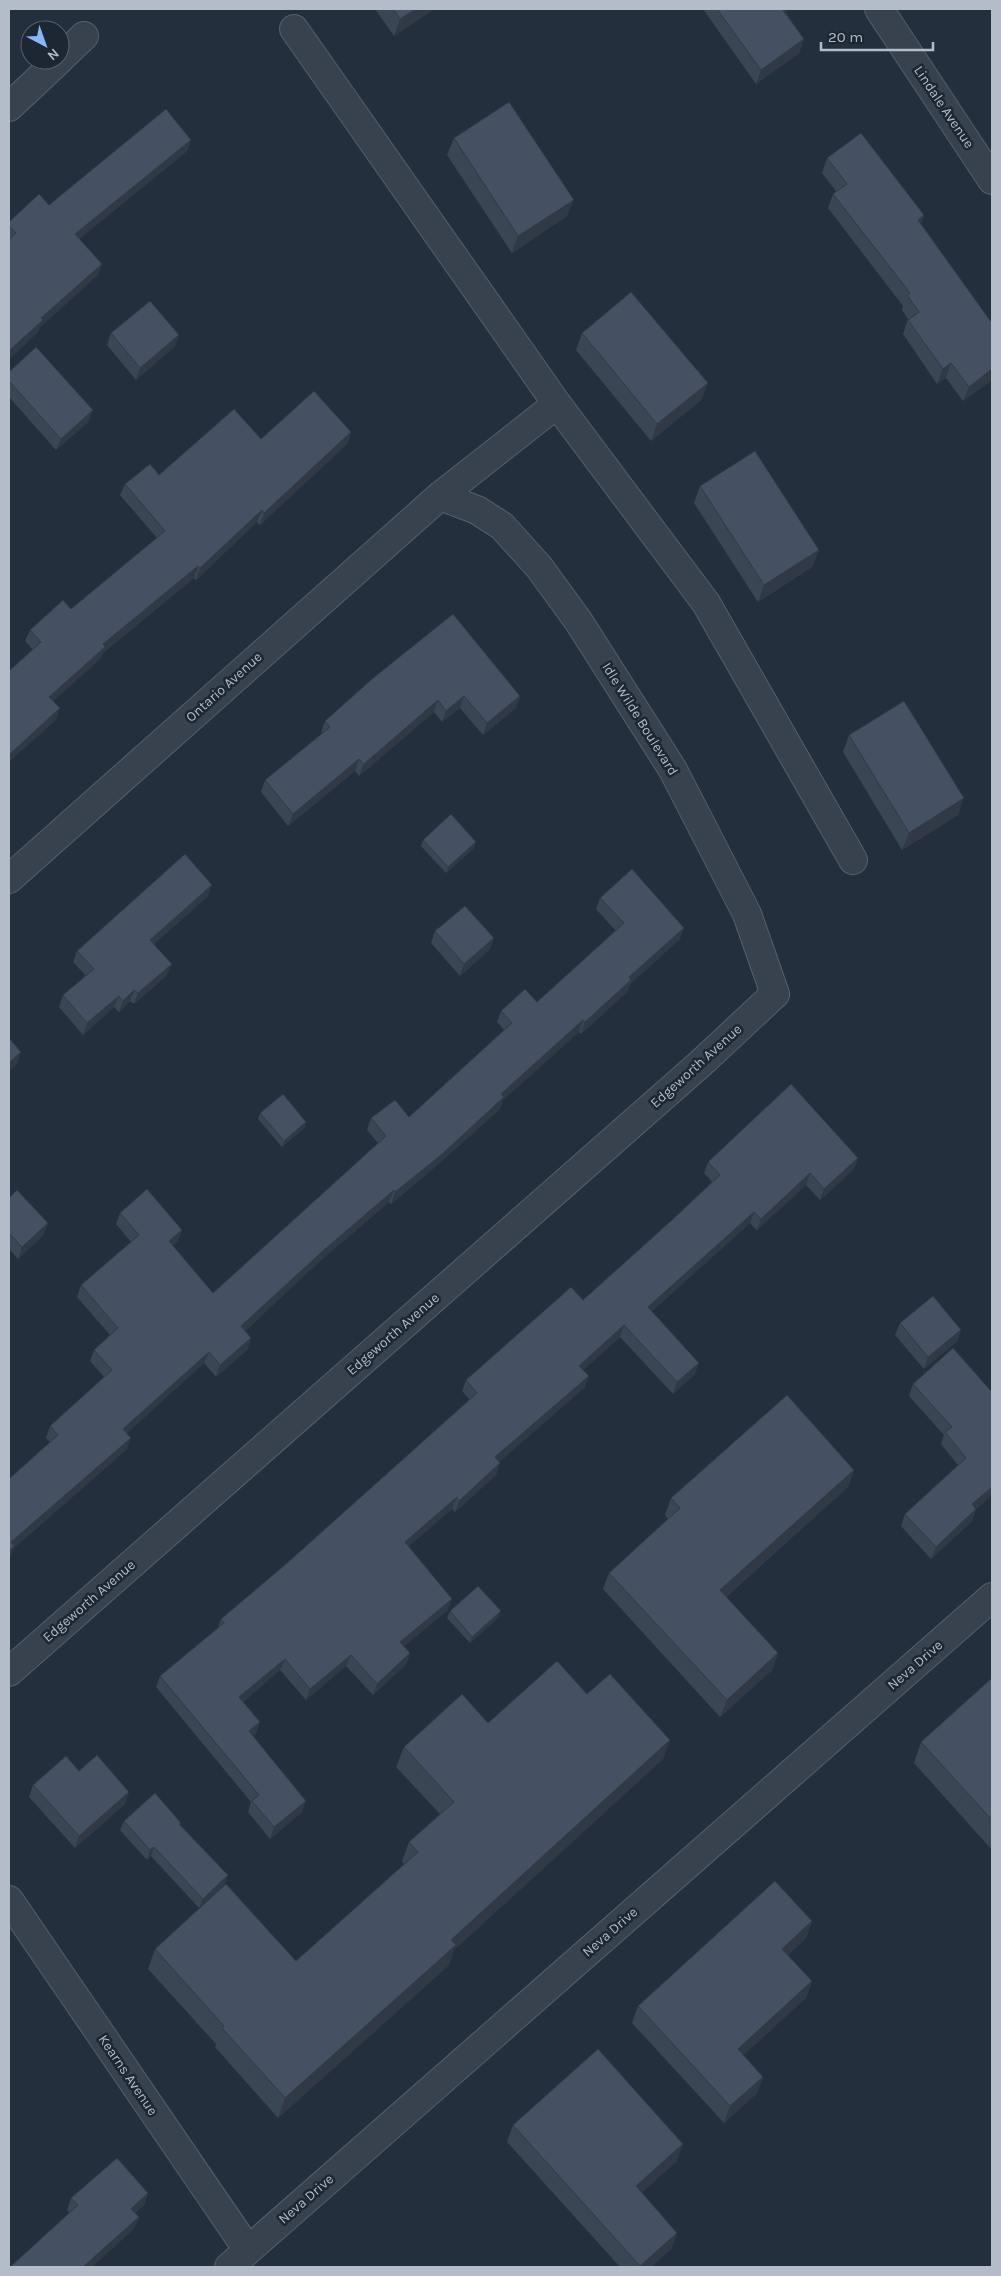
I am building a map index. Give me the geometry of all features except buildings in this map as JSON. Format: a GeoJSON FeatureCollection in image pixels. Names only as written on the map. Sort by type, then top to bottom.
{"type":"FeatureCollection","features":[{"type":"Feature","properties":{"kind":"street","name":"Lindale Avenue"},"geometry":{"type":"LineString","coordinates":[[879,9],[992,180]]}},
{"type":"Feature","properties":{"kind":"street"},"geometry":{"type":"LineString","coordinates":[[294,29],[557,404],[706,603],[853,860]]}},
{"type":"Feature","properties":{"kind":"street"},"geometry":{"type":"LineString","coordinates":[[70,49],[84,36]]}},
{"type":"Feature","properties":{"kind":"street"},"geometry":{"type":"LineString","coordinates":[[9,107],[48,70]]}},
{"type":"Feature","properties":{"kind":"street","name":"Ontario Avenue"},"geometry":{"type":"LineString","coordinates":[[9,879],[440,496],[557,404]]}},
{"type":"Feature","properties":{"kind":"street","name":"Idle Wilde Boulevard"},"geometry":{"type":"LineString","coordinates":[[440,496],[476,510],[502,526],[539,567],[579,622],[672,770],[747,914],[775,994]]}},
{"type":"Feature","properties":{"kind":"street","name":"Edgeworth Avenue"},"geometry":{"type":"LineString","coordinates":[[9,1672],[700,1064],[775,994]]}},
{"type":"Feature","properties":{"kind":"street","name":"Neva Drive"},"geometry":{"type":"LineString","coordinates":[[238,2259],[992,1597]]}},
{"type":"Feature","properties":{"kind":"street","name":"Kearns Avenue"},"geometry":{"type":"LineString","coordinates":[[9,1900],[238,2259]]}}]}
